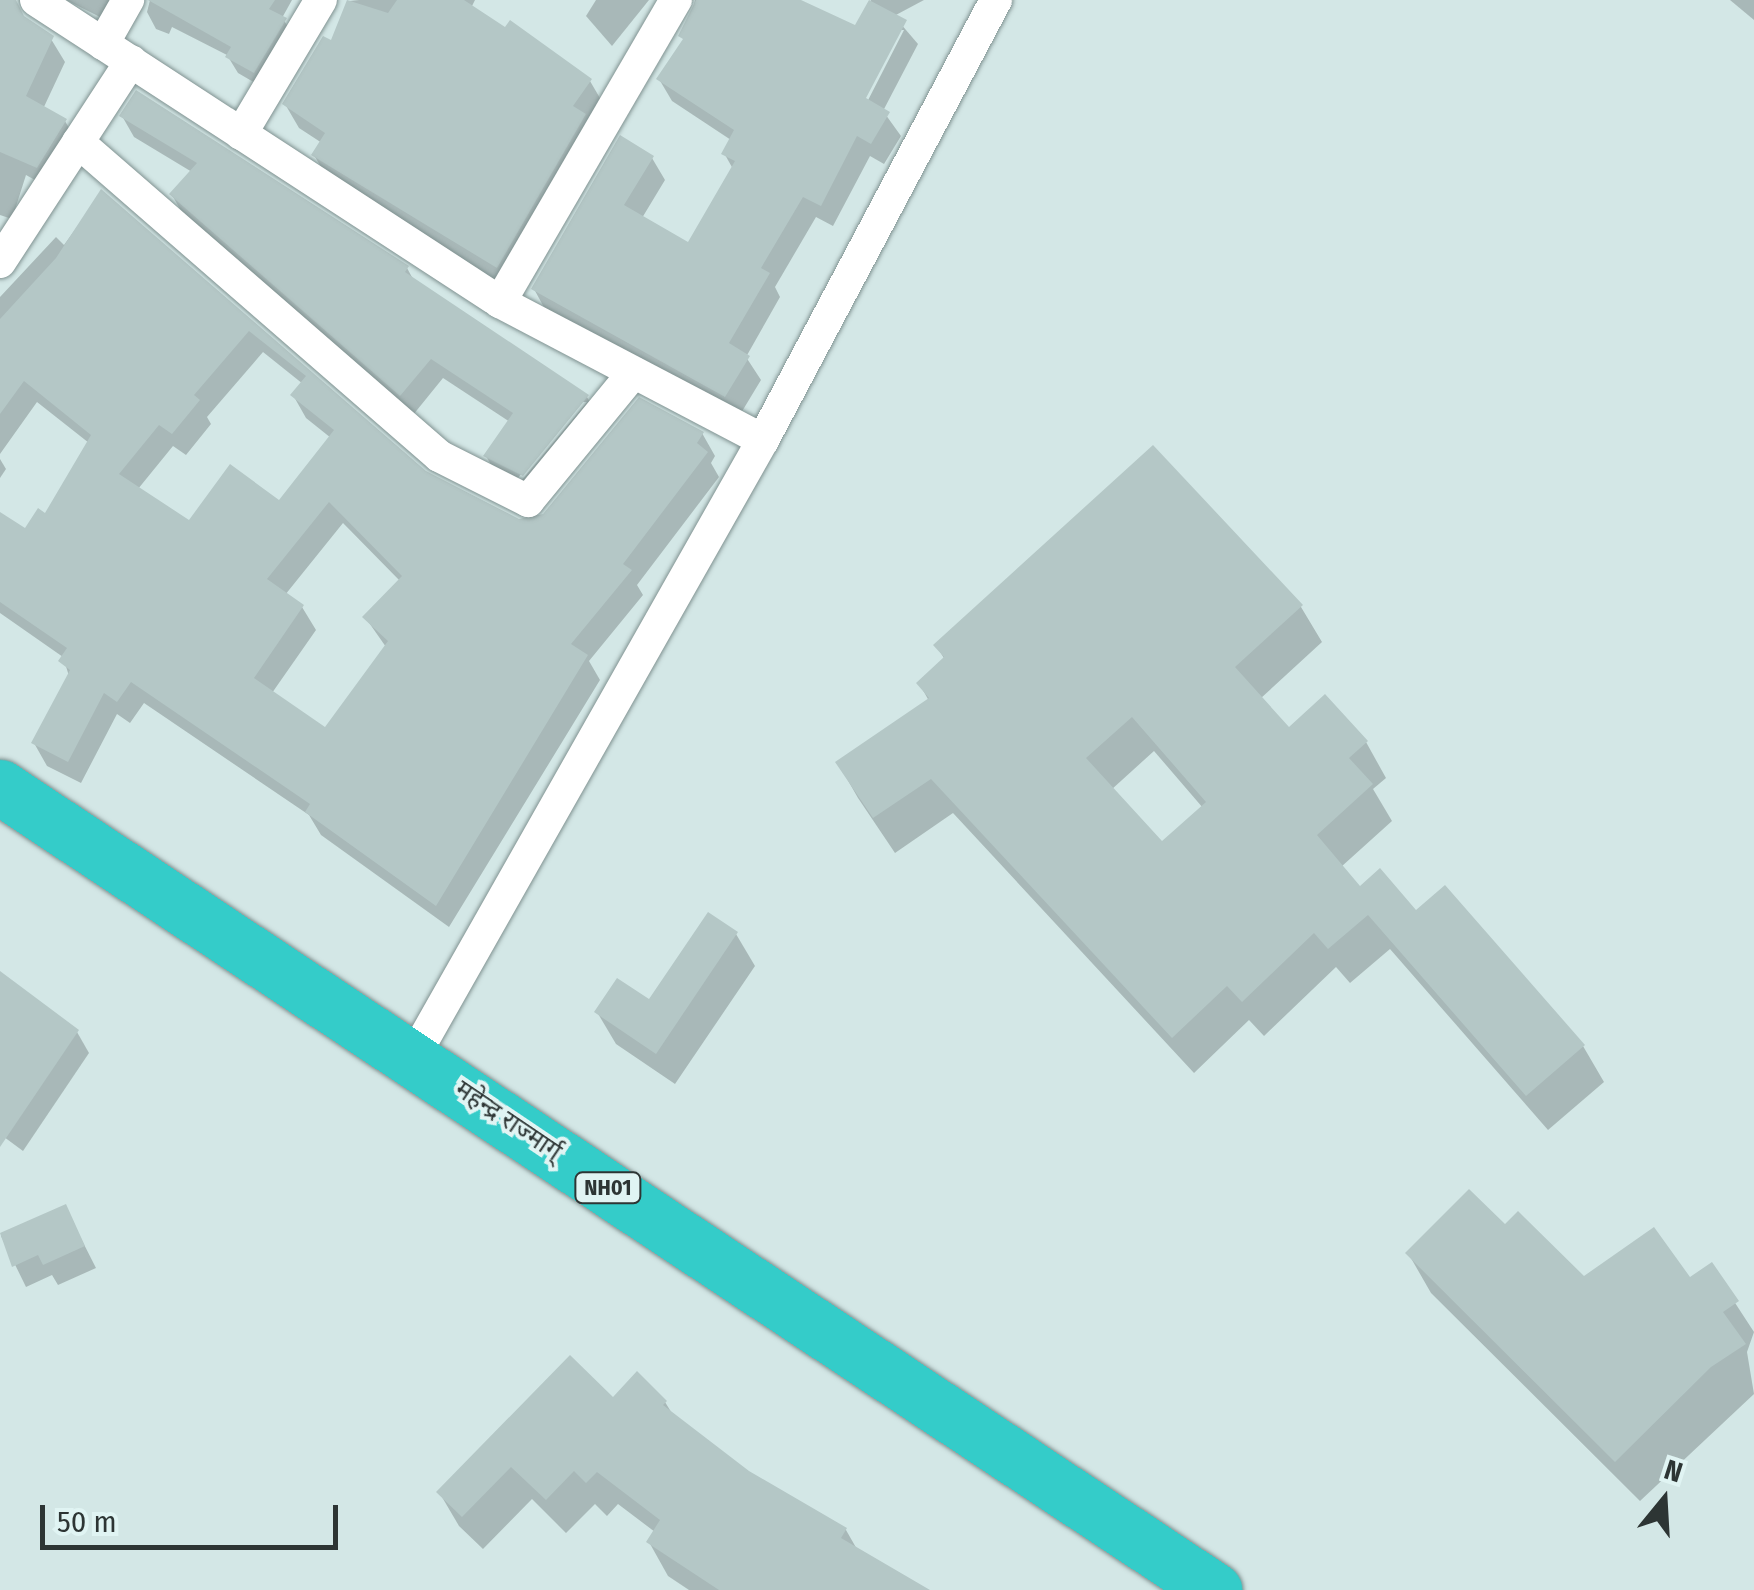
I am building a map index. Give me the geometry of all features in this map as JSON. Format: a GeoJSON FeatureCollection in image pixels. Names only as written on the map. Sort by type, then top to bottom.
{"type":"FeatureCollection","features":[{"type":"Feature","properties":{"kind":"highway","name":"महेन्द्र राज्मार्ग्"},"geometry":{"type":"LineString","coordinates":[[0,787],[1214,1590]]}},
{"type":"Feature","properties":{"kind":"street"},"geometry":{"type":"LineString","coordinates":[[36,0],[500,302],[762,440]]}},
{"type":"Feature","properties":{"kind":"street"},"geometry":{"type":"LineString","coordinates":[[103,44],[128,0]]}},
{"type":"Feature","properties":{"kind":"street"},"geometry":{"type":"LineString","coordinates":[[241,134],[320,0]]}},
{"type":"Feature","properties":{"kind":"street"},"geometry":{"type":"LineString","coordinates":[[500,302],[676,0]]}},
{"type":"Feature","properties":{"kind":"street"},"geometry":{"type":"LineString","coordinates":[[412,1058],[762,440],[996,0]]}},
{"type":"Feature","properties":{"kind":"street"},"geometry":{"type":"LineString","coordinates":[[0,262],[132,61]]}},
{"type":"Feature","properties":{"kind":"street"},"geometry":{"type":"LineString","coordinates":[[78,142],[439,456],[528,501],[633,373]]}},
{"type":"Feature","properties":{"kind":"building"},"geometry":{"type":"Polygon","coordinates":[[[0,0],[16,0],[24,16],[54,36],[26,96],[67,119],[37,168],[0,152],[0,0]]]}},
{"type":"Feature","properties":{"kind":"building"},"geometry":{"type":"Polygon","coordinates":[[[148,0],[275,0],[269,9],[287,18],[254,73],[225,57],[231,47],[148,0]]]}},
{"type":"Feature","properties":{"kind":"building"},"geometry":{"type":"Polygon","coordinates":[[[347,0],[388,13],[397,0],[464,0],[505,27],[510,20],[592,79],[573,106],[586,114],[497,268],[311,155],[325,133],[282,104],[323,36],[331,40],[347,0]]]}},
{"type":"Feature","properties":{"kind":"building"},"geometry":{"type":"Polygon","coordinates":[[[696,0],[801,0],[855,25],[869,0],[907,20],[866,98],[890,112],[871,144],[857,136],[821,206],[803,197],[761,268],[770,273],[729,343],[750,356],[725,397],[531,289],[620,135],[654,156],[624,205],[688,242],[735,161],[721,154],[734,130],[656,79],[683,39],[678,36],[696,0]]]}},
{"type":"Feature","properties":{"kind":"building"},"geometry":{"type":"Polygon","coordinates":[[[136,90],[409,266],[405,272],[589,395],[523,476],[483,456],[513,413],[431,359],[400,396],[169,194],[197,163],[119,116],[136,90]]]}},
{"type":"Feature","properties":{"kind":"building"},"geometry":{"type":"Polygon","coordinates":[[[101,189],[426,471],[519,519],[543,514],[639,397],[704,432],[697,443],[708,452],[623,564],[632,570],[571,644],[588,655],[436,906],[305,812],[310,804],[131,682],[117,702],[104,693],[68,762],[31,743],[70,670],[58,661],[67,648],[0,602],[0,512],[25,528],[38,508],[45,513],[91,435],[24,381],[0,414],[0,319],[56,258],[101,189]],[[249,331],[194,395],[200,400],[172,434],[159,425],[119,474],[189,520],[230,464],[279,500],[334,430],[290,395],[306,376],[249,331]],[[329,502],[267,579],[304,605],[254,678],[325,727],[388,641],[362,617],[402,576],[329,502]]]}},
{"type":"Feature","properties":{"kind":"building"},"geometry":{"type":"Polygon","coordinates":[[[1153,445],[1303,605],[1235,667],[1289,727],[1325,694],[1368,741],[1349,758],[1373,784],[1317,835],[1360,886],[1380,868],[1416,910],[1445,885],[1585,1045],[1526,1096],[1368,915],[1328,949],[1314,933],[1242,1002],[1227,986],[1172,1038],[931,779],[873,818],[835,762],[929,698],[916,683],[944,657],[933,645],[1153,445]],[[1132,717],[1086,758],[1162,841],[1206,802],[1132,717]]]}},
{"type":"Feature","properties":{"kind":"building"},"geometry":{"type":"Polygon","coordinates":[[[708,912],[738,932],[656,1054],[594,1012],[617,978],[649,999],[708,912]]]}},
{"type":"Feature","properties":{"kind":"building"},"geometry":{"type":"Polygon","coordinates":[[[0,971],[79,1030],[0,1147],[0,971]]]}},
{"type":"Feature","properties":{"kind":"building"},"geometry":{"type":"Polygon","coordinates":[[[1469,1189],[1505,1224],[1518,1211],[1584,1276],[1654,1227],[1690,1277],[1712,1262],[1739,1301],[1723,1312],[1746,1344],[1711,1367],[1615,1462],[1405,1253],[1469,1189]]]}},
{"type":"Feature","properties":{"kind":"building"},"geometry":{"type":"Polygon","coordinates":[[[66,1204],[85,1246],[43,1265],[38,1255],[12,1267],[0,1233],[66,1204]]]}},
{"type":"Feature","properties":{"kind":"building"},"geometry":{"type":"Polygon","coordinates":[[[570,1355],[613,1397],[637,1371],[667,1401],[663,1405],[749,1471],[847,1528],[841,1538],[930,1590],[719,1590],[646,1542],[660,1520],[597,1472],[586,1483],[574,1471],[546,1500],[511,1467],[462,1517],[436,1492],[570,1355]]]}}]}
